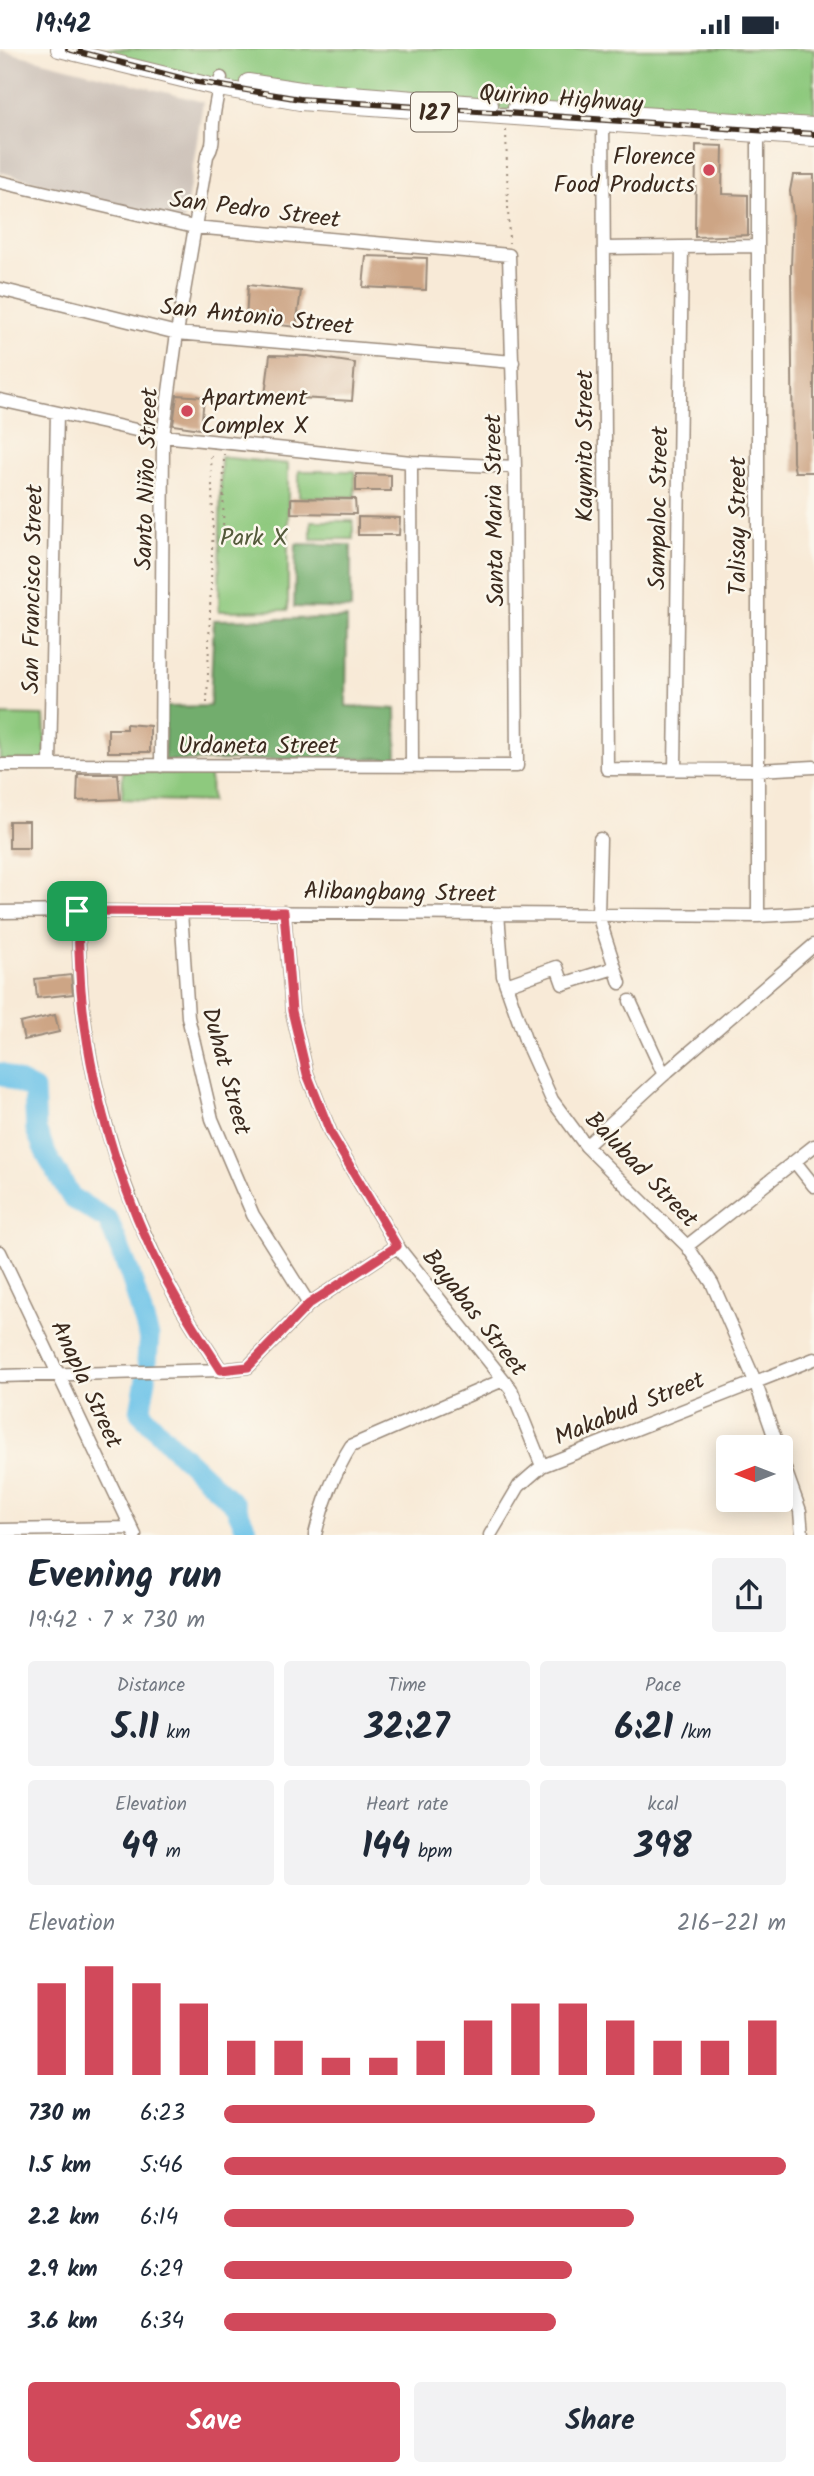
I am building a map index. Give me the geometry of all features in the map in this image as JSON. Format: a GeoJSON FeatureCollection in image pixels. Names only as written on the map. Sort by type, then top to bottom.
{"type":"FeatureCollection","features":[{"type":"Feature","properties":{"kind":"main road","name":"Quirino Highway"},"geometry":{"type":"LineString","coordinates":[[59,49],[299,101],[603,117],[758,129],[814,138]]}},
{"type":"Feature","properties":{"kind":"main road","name":"Quirino Highway"},"geometry":{"type":"LineString","coordinates":[[106,49],[220,83]]}},
{"type":"Feature","properties":{"kind":"main road","name":"Quirino Highway"},"geometry":{"type":"LineString","coordinates":[[758,129],[814,126]]}},
{"type":"Feature","properties":{"kind":"street","name":"Santo Niño Street"},"geometry":{"type":"LineString","coordinates":[[161,765],[163,436],[177,333],[207,156],[207,132],[212,126],[220,83]]}},
{"type":"Feature","properties":{"kind":"street","name":"Kaymito Street"},"geometry":{"type":"LineString","coordinates":[[603,117],[607,769],[675,769]]}},
{"type":"Feature","properties":{"kind":"street","name":"Talisay Street"},"geometry":{"type":"LineString","coordinates":[[758,129],[758,916]]}},
{"type":"Feature","properties":{"kind":"street","name":"San Pedro Street"},"geometry":{"type":"LineString","coordinates":[[1,186],[194,227],[509,255]]}},
{"type":"Feature","properties":{"kind":"street"},"geometry":{"type":"LineString","coordinates":[[604,248],[758,246]]}},
{"type":"Feature","properties":{"kind":"street","name":"Sampaloc Street"},"geometry":{"type":"LineString","coordinates":[[675,769],[682,247]]}},
{"type":"Feature","properties":{"kind":"street","name":"Santa Maria Street"},"geometry":{"type":"LineString","coordinates":[[509,255],[515,467],[517,766]]}},
{"type":"Feature","properties":{"kind":"street","name":"San Antonio Street"},"geometry":{"type":"LineString","coordinates":[[0,289],[177,333],[513,362]]}},
{"type":"Feature","properties":{"kind":"street"},"geometry":{"type":"LineString","coordinates":[[0,400],[163,436],[411,462],[515,467]]}},
{"type":"Feature","properties":{"kind":"street","name":"San Francisco Street"},"geometry":{"type":"LineString","coordinates":[[50,765],[57,413]]}},
{"type":"Feature","properties":{"kind":"street"},"geometry":{"type":"LineString","coordinates":[[411,462],[412,766]]}},
{"type":"Feature","properties":{"kind":"street","name":"Urdaneta Street"},"geometry":{"type":"LineString","coordinates":[[0,765],[517,766]]}},
{"type":"Feature","properties":{"kind":"street"},"geometry":{"type":"LineString","coordinates":[[675,769],[758,770],[814,767]]}},
{"type":"Feature","properties":{"kind":"street"},"geometry":{"type":"LineString","coordinates":[[600,839],[598,915],[620,983]]}},
{"type":"Feature","properties":{"kind":"street"},"geometry":{"type":"LineString","coordinates":[[77,911],[83,1006],[94,1073],[114,1152],[142,1228],[178,1301],[221,1370]]}},
{"type":"Feature","properties":{"kind":"street","name":"Alibangbang Street"},"geometry":{"type":"LineString","coordinates":[[0,912],[758,916],[814,913]]}},
{"type":"Feature","properties":{"kind":"street","name":"Duhat Street"},"geometry":{"type":"LineString","coordinates":[[181,912],[188,1017],[212,1119],[253,1215],[309,1304]]}},
{"type":"Feature","properties":{"kind":"street","name":"Bayabas Street"},"geometry":{"type":"LineString","coordinates":[[284,912],[292,1011],[307,1074],[331,1134],[397,1246],[510,1389],[542,1466]]}},
{"type":"Feature","properties":{"kind":"street","name":"Balubad Street"},"geometry":{"type":"LineString","coordinates":[[498,914],[503,976],[526,1042],[552,1100],[586,1146],[687,1246],[712,1283],[755,1381],[774,1435]]}},
{"type":"Feature","properties":{"kind":"street"},"geometry":{"type":"LineString","coordinates":[[586,1146],[814,945]]}},
{"type":"Feature","properties":{"kind":"street"},"geometry":{"type":"LineString","coordinates":[[506,985],[557,967],[563,984],[614,968]]}},
{"type":"Feature","properties":{"kind":"street"},"geometry":{"type":"LineString","coordinates":[[630,1001],[664,1075]]}},
{"type":"Feature","properties":{"kind":"street"},"geometry":{"type":"LineString","coordinates":[[687,1246],[814,1146]]}},
{"type":"Feature","properties":{"kind":"street"},"geometry":{"type":"LineString","coordinates":[[795,1161],[814,1186]]}},
{"type":"Feature","properties":{"kind":"street"},"geometry":{"type":"LineString","coordinates":[[0,1376],[248,1367],[309,1304],[397,1246]]}},
{"type":"Feature","properties":{"kind":"street","name":"Anapla Street"},"geometry":{"type":"LineString","coordinates":[[0,1252],[133,1532]]}},
{"type":"Feature","properties":{"kind":"street","name":"Makabud Street"},"geometry":{"type":"LineString","coordinates":[[490,1535],[519,1486],[542,1466],[814,1359]]}},
{"type":"Feature","properties":{"kind":"street"},"geometry":{"type":"LineString","coordinates":[[315,1535],[343,1458],[351,1446],[503,1380]]}},
{"type":"Feature","properties":{"kind":"street"},"geometry":{"type":"LineString","coordinates":[[793,1491],[800,1511],[802,1535]]}},
{"type":"Feature","properties":{"kind":"street"},"geometry":{"type":"LineString","coordinates":[[800,1511],[814,1506]]}},
{"type":"Feature","properties":{"kind":"street"},"geometry":{"type":"LineString","coordinates":[[0,1530],[133,1532]]}},
{"type":"Feature","properties":{"kind":"path"},"geometry":{"type":"LineString","coordinates":[[506,137],[509,255]]}},
{"type":"Feature","properties":{"kind":"path"},"geometry":{"type":"LineString","coordinates":[[207,703],[213,521],[211,441]]}},
{"type":"Feature","properties":{"kind":"path"},"geometry":{"type":"LineString","coordinates":[[223,539],[225,442]]}},
{"type":"Feature","properties":{"kind":"shaded area"},"geometry":{"type":"Polygon","coordinates":[[[0,50],[203,102],[184,223],[0,172],[0,50]]]}},
{"type":"Feature","properties":{"kind":"green space"},"geometry":{"type":"Polygon","coordinates":[[[81,49],[814,49],[814,131],[300,96],[223,84],[81,49]]]}},
{"type":"Feature","properties":{"kind":"green space","name":"Park X"},"geometry":{"type":"Polygon","coordinates":[[[221,457],[288,464],[288,610],[219,611],[221,457]]]}},
{"type":"Feature","properties":{"kind":"green space"},"geometry":{"type":"Polygon","coordinates":[[[299,471],[355,471],[355,497],[299,497],[299,471]]]}},
{"type":"Feature","properties":{"kind":"green space"},"geometry":{"type":"Polygon","coordinates":[[[311,521],[353,521],[353,539],[311,539],[311,521]]]}},
{"type":"Feature","properties":{"kind":"green space"},"geometry":{"type":"Polygon","coordinates":[[[296,544],[351,545],[351,609],[294,607],[296,544]]]}},
{"type":"Feature","properties":{"kind":"green space"},"geometry":{"type":"Polygon","coordinates":[[[347,618],[346,706],[396,709],[397,758],[164,761],[166,707],[210,706],[214,620],[347,618]]]}},
{"type":"Feature","properties":{"kind":"green space"},"geometry":{"type":"Polygon","coordinates":[[[0,715],[44,716],[46,760],[0,760],[0,715]]]}},
{"type":"Feature","properties":{"kind":"green space"},"geometry":{"type":"Polygon","coordinates":[[[123,771],[210,775],[211,802],[122,799],[123,771]]]}},
{"type":"Feature","properties":{"kind":"building","name":"Florence Food Products"},"geometry":{"type":"Polygon","coordinates":[[[696,145],[723,146],[722,194],[748,195],[748,235],[695,237],[696,145]]]}},
{"type":"Feature","properties":{"kind":"building"},"geometry":{"type":"Polygon","coordinates":[[[793,175],[814,175],[814,472],[795,472],[793,462],[793,214],[790,191],[793,175]]]}},
{"type":"Feature","properties":{"kind":"building"},"geometry":{"type":"Polygon","coordinates":[[[366,256],[427,258],[426,290],[363,287],[366,256]]]}},
{"type":"Feature","properties":{"kind":"building"},"geometry":{"type":"Polygon","coordinates":[[[248,285],[301,291],[296,327],[246,321],[248,285]]]}},
{"type":"Feature","properties":{"kind":"building"},"geometry":{"type":"Polygon","coordinates":[[[270,355],[308,356],[355,363],[352,401],[265,396],[270,355]]]}},
{"type":"Feature","properties":{"kind":"building","name":"Apartment Complex X"},"geometry":{"type":"Polygon","coordinates":[[[177,395],[204,397],[201,429],[173,425],[177,395]]]}},
{"type":"Feature","properties":{"kind":"building"},"geometry":{"type":"Polygon","coordinates":[[[356,474],[391,475],[391,491],[356,491],[356,474]]]}},
{"type":"Feature","properties":{"kind":"building"},"geometry":{"type":"Polygon","coordinates":[[[291,498],[355,499],[356,514],[291,513],[291,498]]]}},
{"type":"Feature","properties":{"kind":"building"},"geometry":{"type":"Polygon","coordinates":[[[358,517],[400,518],[399,535],[358,535],[358,517]]]}},
{"type":"Feature","properties":{"kind":"building"},"geometry":{"type":"Polygon","coordinates":[[[126,724],[150,726],[150,752],[108,752],[108,729],[126,729],[126,724]]]}},
{"type":"Feature","properties":{"kind":"building"},"geometry":{"type":"Polygon","coordinates":[[[78,774],[118,774],[120,799],[77,801],[78,774]]]}},
{"type":"Feature","properties":{"kind":"building"},"geometry":{"type":"Polygon","coordinates":[[[9,821],[29,821],[29,848],[9,848],[9,821]]]}},
{"type":"Feature","properties":{"kind":"building"},"geometry":{"type":"Polygon","coordinates":[[[71,975],[73,994],[37,998],[35,979],[71,975]]]}},
{"type":"Feature","properties":{"kind":"building"},"geometry":{"type":"Polygon","coordinates":[[[55,1015],[59,1032],[24,1040],[20,1023],[55,1015]]]}},
{"type":"Feature","properties":{"kind":"waterway"},"geometry":{"type":"LineString","coordinates":[[0,1073],[34,1090],[36,1130],[47,1156],[72,1198],[108,1220],[130,1274],[149,1337],[147,1361]]}},
{"type":"Feature","properties":{"kind":"waterway"},"geometry":{"type":"LineString","coordinates":[[146,1379],[140,1412],[235,1505],[249,1535]]}},
{"type":"Feature","properties":{"kind":"railway"},"geometry":{"type":"LineString","coordinates":[[68,49],[192,81],[300,99],[814,134]]}},
{"type":"Feature","properties":{"kind":"place","name":"Florence Food Products"},"geometry":{"type":"Point","coordinates":[709,170]}},
{"type":"Feature","properties":{"kind":"place","name":"Apartment Complex X"},"geometry":{"type":"Point","coordinates":[187,411]}},
{"type":"Feature","properties":{"kind":"route"},"geometry":{"type":"LineString","coordinates":[[77,911],[284,912],[292,1011],[307,1074],[331,1134],[397,1246],[309,1304],[248,1367],[221,1370],[178,1301],[142,1228],[114,1152],[94,1073],[81,992],[77,911]]}}]}
